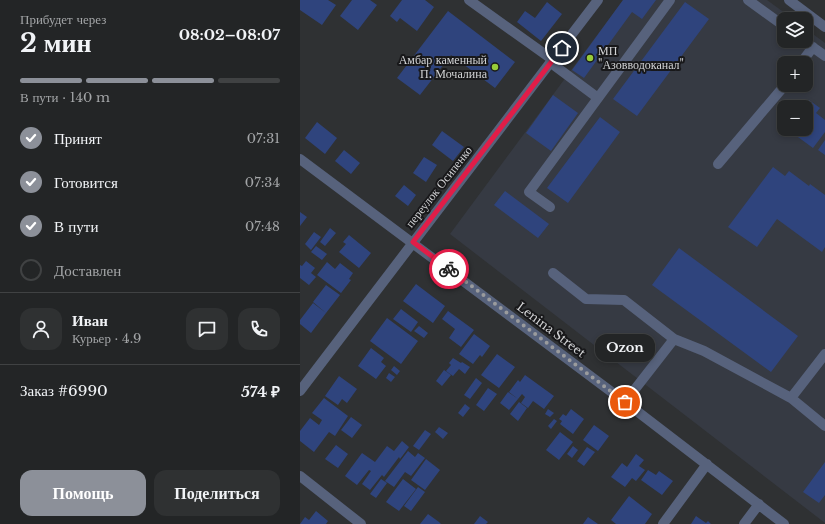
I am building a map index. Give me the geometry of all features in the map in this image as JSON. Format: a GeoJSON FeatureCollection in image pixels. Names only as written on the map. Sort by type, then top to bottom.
{"type":"FeatureCollection","features":[{"type":"Feature","properties":{"kind":"street"},"geometry":{"type":"LineString","coordinates":[[469,0],[552,61],[598,98]]}},
{"type":"Feature","properties":{"kind":"street","name":"переулок Осипенко"},"geometry":{"type":"LineString","coordinates":[[300,391],[598,0]]}},
{"type":"Feature","properties":{"kind":"street"},"geometry":{"type":"LineString","coordinates":[[550,207],[529,192],[670,0]]}},
{"type":"Feature","properties":{"kind":"street"},"geometry":{"type":"LineString","coordinates":[[748,0],[777,21]]}},
{"type":"Feature","properties":{"kind":"street"},"geometry":{"type":"LineString","coordinates":[[789,0],[825,27]]}},
{"type":"Feature","properties":{"kind":"street"},"geometry":{"type":"LineString","coordinates":[[813,47],[825,56]]}},
{"type":"Feature","properties":{"kind":"street"},"geometry":{"type":"LineString","coordinates":[[718,164],[779,92]]}},
{"type":"Feature","properties":{"kind":"street","name":"Lenina Street"},"geometry":{"type":"LineString","coordinates":[[300,159],[413,242],[784,524]]}},
{"type":"Feature","properties":{"kind":"street"},"geometry":{"type":"LineString","coordinates":[[553,273],[586,299],[624,300],[674,339],[704,351],[791,398],[825,426]]}},
{"type":"Feature","properties":{"kind":"street"},"geometry":{"type":"LineString","coordinates":[[625,402],[674,339]]}},
{"type":"Feature","properties":{"kind":"street"},"geometry":{"type":"LineString","coordinates":[[791,398],[825,354]]}},
{"type":"Feature","properties":{"kind":"street"},"geometry":{"type":"LineString","coordinates":[[663,524],[707,464]]}},
{"type":"Feature","properties":{"kind":"street"},"geometry":{"type":"LineString","coordinates":[[300,476],[361,524]]}},
{"type":"Feature","properties":{"kind":"street"},"geometry":{"type":"LineString","coordinates":[[744,524],[759,504]]}},
{"type":"Feature","properties":{"kind":"shaded area","name":"МП \"Азовводоканал\""},"geometry":{"type":"Polygon","coordinates":[[[623,0],[767,0],[783,12],[777,12],[777,48],[813,48],[813,34],[825,43],[825,523],[450,234],[623,0]]]}},
{"type":"Feature","properties":{"kind":"building"},"geometry":{"type":"Polygon","coordinates":[[[300,0],[328,0],[336,5],[322,25],[300,10],[300,0]]]}},
{"type":"Feature","properties":{"kind":"building"},"geometry":{"type":"Polygon","coordinates":[[[352,0],[370,0],[377,5],[358,30],[340,16],[352,0]]]}},
{"type":"Feature","properties":{"kind":"building"},"geometry":{"type":"Polygon","coordinates":[[[402,0],[425,0],[434,7],[417,31],[400,18],[397,22],[390,16],[402,0]]]}},
{"type":"Feature","properties":{"kind":"building"},"geometry":{"type":"Polygon","coordinates":[[[623,0],[656,0],[642,19],[632,12],[584,78],[572,70],[623,0]]]}},
{"type":"Feature","properties":{"kind":"building"},"geometry":{"type":"Polygon","coordinates":[[[547,2],[562,14],[541,41],[517,22],[525,11],[535,18],[547,2]]]}},
{"type":"Feature","properties":{"kind":"building"},"geometry":{"type":"Polygon","coordinates":[[[685,2],[709,19],[637,116],[613,99],[685,2]]]}},
{"type":"Feature","properties":{"kind":"building"},"geometry":{"type":"Polygon","coordinates":[[[448,11],[515,62],[495,88],[451,55],[420,95],[397,78],[448,11]]]}},
{"type":"Feature","properties":{"kind":"building"},"geometry":{"type":"Polygon","coordinates":[[[553,95],[578,113],[551,151],[526,133],[553,95]]]}},
{"type":"Feature","properties":{"kind":"building"},"geometry":{"type":"Polygon","coordinates":[[[813,103],[820,108],[816,113],[825,120],[825,132],[813,148],[797,136],[813,136],[813,103]]]}},
{"type":"Feature","properties":{"kind":"building"},"geometry":{"type":"Polygon","coordinates":[[[600,117],[620,132],[568,203],[547,188],[600,117]]]}},
{"type":"Feature","properties":{"kind":"building"},"geometry":{"type":"Polygon","coordinates":[[[317,122],[337,138],[325,154],[305,138],[317,122]]]}},
{"type":"Feature","properties":{"kind":"building"},"geometry":{"type":"Polygon","coordinates":[[[442,131],[464,147],[453,161],[432,145],[442,131]]]}},
{"type":"Feature","properties":{"kind":"building"},"geometry":{"type":"Polygon","coordinates":[[[825,140],[825,155],[818,150],[825,140]]]}},
{"type":"Feature","properties":{"kind":"building"},"geometry":{"type":"Polygon","coordinates":[[[344,150],[360,163],[351,174],[335,161],[344,150]]]}},
{"type":"Feature","properties":{"kind":"building"},"geometry":{"type":"Polygon","coordinates":[[[424,157],[437,165],[426,182],[413,173],[424,157]]]}},
{"type":"Feature","properties":{"kind":"building"},"geometry":{"type":"Polygon","coordinates":[[[773,167],[785,176],[789,171],[809,186],[810,184],[825,195],[825,247],[822,252],[777,219],[757,247],[728,227],[773,167]]]}},
{"type":"Feature","properties":{"kind":"building"},"geometry":{"type":"Polygon","coordinates":[[[404,185],[416,195],[408,206],[395,196],[404,185]]]}},
{"type":"Feature","properties":{"kind":"building"},"geometry":{"type":"Polygon","coordinates":[[[505,191],[549,224],[538,238],[494,205],[505,191]]]}},
{"type":"Feature","properties":{"kind":"building"},"geometry":{"type":"Polygon","coordinates":[[[300,212],[307,217],[300,226],[300,212]]]}},
{"type":"Feature","properties":{"kind":"building"},"geometry":{"type":"Polygon","coordinates":[[[330,228],[336,233],[325,246],[320,242],[330,228]]]}},
{"type":"Feature","properties":{"kind":"building"},"geometry":{"type":"Polygon","coordinates":[[[314,232],[321,237],[311,250],[305,244],[314,232]]]}},
{"type":"Feature","properties":{"kind":"building"},"geometry":{"type":"Polygon","coordinates":[[[349,235],[371,253],[359,268],[339,252],[346,244],[343,242],[349,235]]]}},
{"type":"Feature","properties":{"kind":"building"},"geometry":{"type":"Polygon","coordinates":[[[316,246],[327,254],[322,260],[311,252],[316,246]]]}},
{"type":"Feature","properties":{"kind":"building"},"geometry":{"type":"Polygon","coordinates":[[[679,248],[798,336],[771,372],[652,285],[679,248]]]}},
{"type":"Feature","properties":{"kind":"building"},"geometry":{"type":"Polygon","coordinates":[[[306,261],[315,268],[311,273],[316,277],[309,285],[300,278],[300,265],[302,266],[306,261]]]}},
{"type":"Feature","properties":{"kind":"building"},"geometry":{"type":"Polygon","coordinates":[[[327,262],[335,269],[340,263],[353,273],[349,279],[351,280],[341,293],[317,275],[327,262]]]}},
{"type":"Feature","properties":{"kind":"building"},"geometry":{"type":"Polygon","coordinates":[[[416,284],[445,306],[433,323],[403,301],[416,284]]]}},
{"type":"Feature","properties":{"kind":"building"},"geometry":{"type":"Polygon","coordinates":[[[326,285],[340,295],[326,313],[313,302],[326,285]]]}},
{"type":"Feature","properties":{"kind":"building"},"geometry":{"type":"Polygon","coordinates":[[[313,303],[326,313],[311,333],[300,324],[300,320],[313,303]]]}},
{"type":"Feature","properties":{"kind":"building"},"geometry":{"type":"Polygon","coordinates":[[[401,309],[418,322],[411,332],[393,319],[401,309]]]}},
{"type":"Feature","properties":{"kind":"building"},"geometry":{"type":"Polygon","coordinates":[[[448,311],[474,330],[461,347],[449,338],[455,329],[442,319],[448,311]]]}},
{"type":"Feature","properties":{"kind":"building"},"geometry":{"type":"Polygon","coordinates":[[[387,318],[418,341],[401,364],[370,341],[387,318]]]}},
{"type":"Feature","properties":{"kind":"building"},"geometry":{"type":"Polygon","coordinates":[[[419,326],[428,333],[424,338],[414,331],[419,326]]]}},
{"type":"Feature","properties":{"kind":"building"},"geometry":{"type":"Polygon","coordinates":[[[474,334],[490,346],[482,357],[480,355],[473,364],[459,354],[474,334]]]}},
{"type":"Feature","properties":{"kind":"building"},"geometry":{"type":"Polygon","coordinates":[[[371,348],[384,358],[381,362],[386,366],[376,379],[358,366],[371,348]]]}},
{"type":"Feature","properties":{"kind":"building"},"geometry":{"type":"Polygon","coordinates":[[[497,354],[515,367],[499,388],[481,375],[497,354]]]}},
{"type":"Feature","properties":{"kind":"building"},"geometry":{"type":"Polygon","coordinates":[[[453,358],[470,367],[465,374],[459,369],[453,376],[446,371],[451,365],[449,363],[453,358]]]}},
{"type":"Feature","properties":{"kind":"building"},"geometry":{"type":"Polygon","coordinates":[[[394,366],[400,371],[397,375],[391,370],[394,366]]]}},
{"type":"Feature","properties":{"kind":"building"},"geometry":{"type":"Polygon","coordinates":[[[444,370],[451,375],[442,386],[436,381],[444,370]]]}},
{"type":"Feature","properties":{"kind":"building"},"geometry":{"type":"Polygon","coordinates":[[[389,373],[395,377],[391,382],[386,378],[389,373]]]}},
{"type":"Feature","properties":{"kind":"building"},"geometry":{"type":"Polygon","coordinates":[[[525,375],[554,396],[544,409],[533,401],[528,408],[521,403],[525,397],[522,394],[518,399],[509,392],[518,380],[520,382],[525,375]]]}},
{"type":"Feature","properties":{"kind":"building"},"geometry":{"type":"Polygon","coordinates":[[[339,376],[357,389],[347,403],[342,399],[338,405],[325,396],[339,376]]]}},
{"type":"Feature","properties":{"kind":"building"},"geometry":{"type":"Polygon","coordinates":[[[476,378],[482,383],[470,399],[464,395],[476,378]]]}},
{"type":"Feature","properties":{"kind":"building"},"geometry":{"type":"Polygon","coordinates":[[[488,388],[497,394],[484,411],[476,405],[488,388]]]}},
{"type":"Feature","properties":{"kind":"building"},"geometry":{"type":"Polygon","coordinates":[[[508,392],[518,399],[509,410],[500,403],[508,392]]]}},
{"type":"Feature","properties":{"kind":"building"},"geometry":{"type":"Polygon","coordinates":[[[324,398],[348,416],[335,436],[329,432],[314,452],[300,441],[300,431],[310,418],[319,425],[322,420],[312,413],[324,398]]]}},
{"type":"Feature","properties":{"kind":"building"},"geometry":{"type":"Polygon","coordinates":[[[519,402],[527,408],[518,421],[510,414],[519,402]]]}},
{"type":"Feature","properties":{"kind":"building"},"geometry":{"type":"Polygon","coordinates":[[[465,404],[470,408],[463,417],[458,413],[465,404]]]}},
{"type":"Feature","properties":{"kind":"building"},"geometry":{"type":"Polygon","coordinates":[[[548,409],[554,413],[550,417],[545,414],[548,409]]]}},
{"type":"Feature","properties":{"kind":"building"},"geometry":{"type":"Polygon","coordinates":[[[571,409],[584,419],[573,434],[560,424],[562,421],[559,419],[563,414],[566,416],[571,409]]]}},
{"type":"Feature","properties":{"kind":"building"},"geometry":{"type":"Polygon","coordinates":[[[351,417],[362,425],[352,438],[341,430],[351,417]]]}},
{"type":"Feature","properties":{"kind":"building"},"geometry":{"type":"Polygon","coordinates":[[[554,419],[557,421],[551,429],[548,426],[554,419]]]}},
{"type":"Feature","properties":{"kind":"building"},"geometry":{"type":"Polygon","coordinates":[[[594,425],[609,436],[598,451],[583,440],[594,425]]]}},
{"type":"Feature","properties":{"kind":"building"},"geometry":{"type":"Polygon","coordinates":[[[439,427],[448,433],[443,439],[435,432],[439,427]]]}},
{"type":"Feature","properties":{"kind":"building"},"geometry":{"type":"Polygon","coordinates":[[[425,430],[431,434],[419,450],[413,446],[425,430]]]}},
{"type":"Feature","properties":{"kind":"building"},"geometry":{"type":"Polygon","coordinates":[[[560,432],[573,442],[559,460],[546,450],[560,432]]]}},
{"type":"Feature","properties":{"kind":"building"},"geometry":{"type":"Polygon","coordinates":[[[402,441],[409,447],[400,459],[399,457],[384,477],[382,475],[370,490],[362,484],[371,471],[369,470],[357,485],[345,476],[362,453],[375,462],[387,446],[394,451],[402,441]]]}},
{"type":"Feature","properties":{"kind":"building"},"geometry":{"type":"Polygon","coordinates":[[[336,445],[348,454],[338,468],[325,459],[336,445]]]}},
{"type":"Feature","properties":{"kind":"building"},"geometry":{"type":"Polygon","coordinates":[[[573,446],[578,450],[572,458],[567,454],[573,446]]]}},
{"type":"Feature","properties":{"kind":"building"},"geometry":{"type":"Polygon","coordinates":[[[587,447],[595,452],[584,466],[577,461],[587,447]]]}},
{"type":"Feature","properties":{"kind":"building"},"geometry":{"type":"Polygon","coordinates":[[[408,451],[415,457],[418,453],[425,458],[411,476],[405,472],[394,487],[385,481],[408,451]]]}},
{"type":"Feature","properties":{"kind":"building"},"geometry":{"type":"Polygon","coordinates":[[[636,454],[644,460],[639,466],[645,470],[636,481],[632,478],[625,487],[611,477],[622,463],[627,467],[636,454]]]}},
{"type":"Feature","properties":{"kind":"building"},"geometry":{"type":"Polygon","coordinates":[[[426,459],[440,470],[425,490],[411,480],[426,459]]]}},
{"type":"Feature","properties":{"kind":"building"},"geometry":{"type":"Polygon","coordinates":[[[825,462],[825,495],[819,503],[803,492],[825,462]]]}},
{"type":"Feature","properties":{"kind":"building"},"geometry":{"type":"Polygon","coordinates":[[[648,470],[656,475],[659,471],[673,481],[662,495],[641,480],[648,470]]]}},
{"type":"Feature","properties":{"kind":"building"},"geometry":{"type":"Polygon","coordinates":[[[381,479],[387,483],[376,498],[370,494],[381,479]]]}},
{"type":"Feature","properties":{"kind":"building"},"geometry":{"type":"Polygon","coordinates":[[[403,479],[416,489],[399,511],[386,502],[403,479]]]}},
{"type":"Feature","properties":{"kind":"building"},"geometry":{"type":"Polygon","coordinates":[[[418,487],[425,492],[411,511],[404,506],[418,487]]]}},
{"type":"Feature","properties":{"kind":"building"},"geometry":{"type":"Polygon","coordinates":[[[629,496],[652,514],[645,524],[616,524],[611,520],[629,496]]]}},
{"type":"Feature","properties":{"kind":"building"},"geometry":{"type":"Polygon","coordinates":[[[316,511],[328,521],[326,524],[300,524],[305,517],[309,520],[316,511]]]}},
{"type":"Feature","properties":{"kind":"building"},"geometry":{"type":"Polygon","coordinates":[[[428,514],[439,522],[441,524],[420,524],[428,514]]]}},
{"type":"Feature","properties":{"kind":"building"},"geometry":{"type":"Polygon","coordinates":[[[480,516],[488,522],[486,524],[474,524],[480,516]]]}},
{"type":"Feature","properties":{"kind":"building"},"geometry":{"type":"Polygon","coordinates":[[[696,516],[706,523],[708,521],[711,524],[691,524],[696,516]]]}},
{"type":"Feature","properties":{"kind":"building"},"geometry":{"type":"Polygon","coordinates":[[[588,517],[598,524],[583,524],[588,517]]]}},
{"type":"Feature","properties":{"kind":"way so far"},"geometry":{"type":"LineString","coordinates":[[449,269],[625,402]]}},
{"type":"Feature","properties":{"kind":"place","name":"МП \"Азовводоканал\""},"geometry":{"type":"Point","coordinates":[590,58]}},
{"type":"Feature","properties":{"kind":"place","name":"Амбар каменный П. Мочалина"},"geometry":{"type":"Point","coordinates":[495,67]}},
{"type":"Feature","properties":{"kind":"place","name":"Ozon"},"geometry":{"type":"Point","coordinates":[625,402]}},
{"type":"Feature","properties":{"kind":"route"},"geometry":{"type":"LineString","coordinates":[[449,269],[413,242],[562,48]]}}]}
